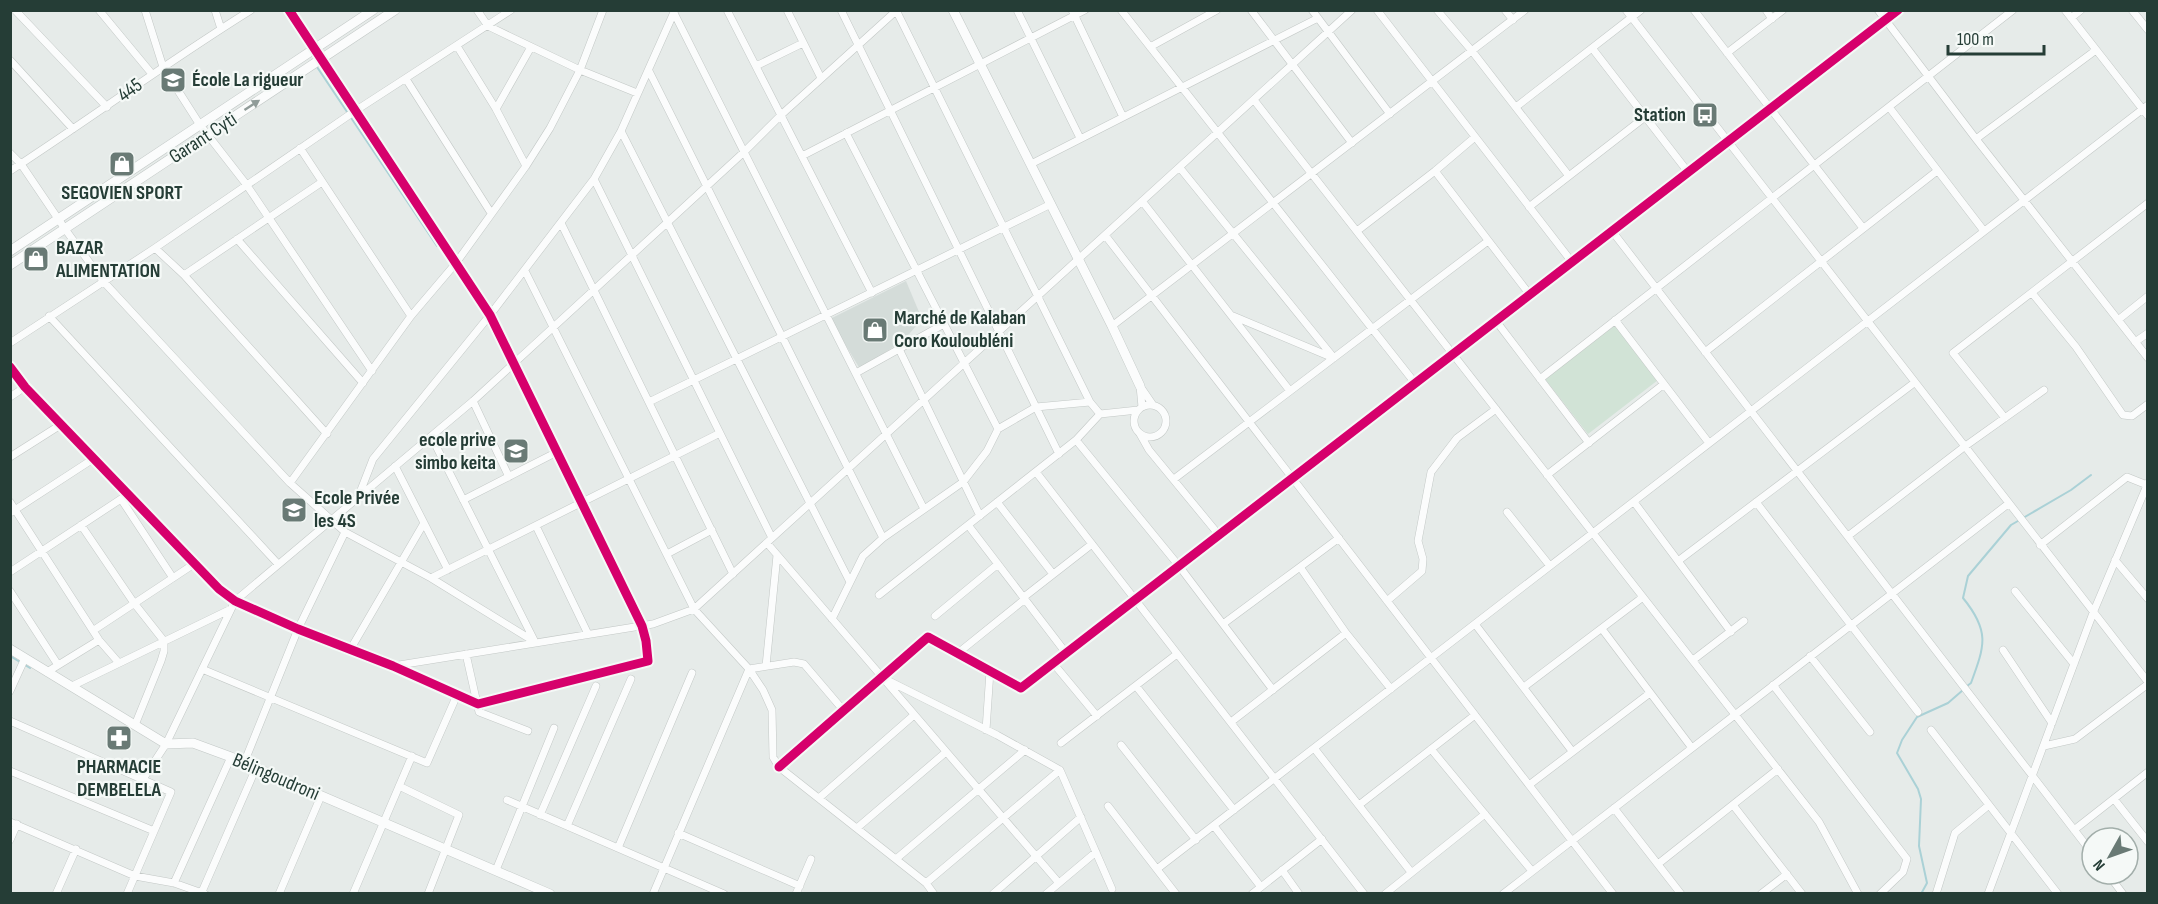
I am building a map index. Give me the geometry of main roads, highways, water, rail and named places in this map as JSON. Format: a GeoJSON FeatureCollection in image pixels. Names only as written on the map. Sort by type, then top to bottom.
{"type":"FeatureCollection","features":[{"type":"Feature","properties":{"kind":"waterway"},"geometry":{"type":"LineString","coordinates":[[317,67],[437,246]]}},
{"type":"Feature","properties":{"kind":"waterway"},"geometry":{"type":"LineString","coordinates":[[1967,686],[1971,683],[1982,648],[1978,620],[1963,598],[1968,576],[2011,525],[2071,490],[2091,475]]}},
{"type":"Feature","properties":{"kind":"waterway"},"geometry":{"type":"LineString","coordinates":[[10,656],[30,668]]}},
{"type":"Feature","properties":{"kind":"waterway"},"geometry":{"type":"LineString","coordinates":[[1921,894],[1927,883],[1919,846],[1921,799],[1918,789],[1897,753],[1902,740],[1917,717],[1948,703],[1963,690]]}},
{"type":"Feature","properties":{"kind":"place","name":"École La rigueur"},"geometry":{"type":"Point","coordinates":[173,80]}},
{"type":"Feature","properties":{"kind":"place","name":"Station"},"geometry":{"type":"Point","coordinates":[1705,115]}},
{"type":"Feature","properties":{"kind":"place","name":"SEGOVIEN SPORT"},"geometry":{"type":"Point","coordinates":[122,164]}},
{"type":"Feature","properties":{"kind":"place","name":"BAZAR ALIMENTATION"},"geometry":{"type":"Point","coordinates":[36,259]}},
{"type":"Feature","properties":{"kind":"place","name":"Marché de Kalaban Coro Kouloubléni"},"geometry":{"type":"Point","coordinates":[875,330]}},
{"type":"Feature","properties":{"kind":"place","name":"ecole prive simbo keita"},"geometry":{"type":"Point","coordinates":[516,451]}},
{"type":"Feature","properties":{"kind":"place","name":"Ecole Privée les 4S"},"geometry":{"type":"Point","coordinates":[294,510]}},
{"type":"Feature","properties":{"kind":"place","name":"PHARMACIE DEMBELELA"},"geometry":{"type":"Point","coordinates":[119,738]}}]}
